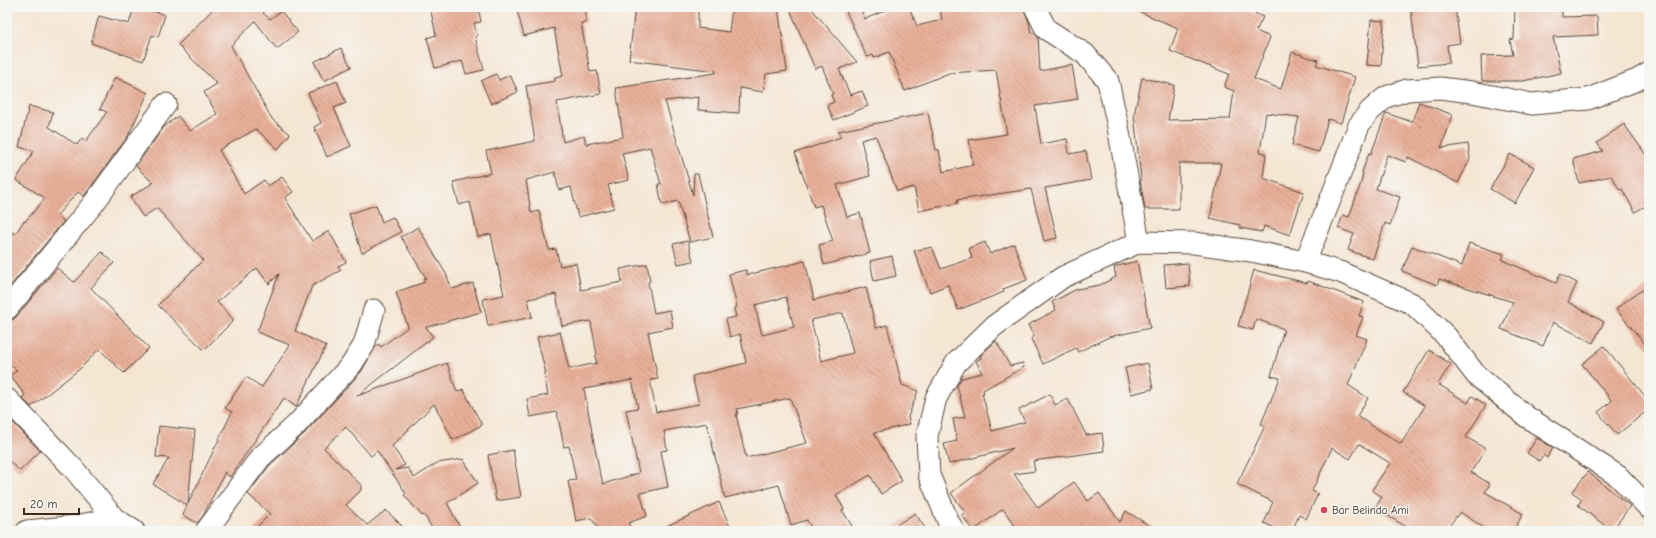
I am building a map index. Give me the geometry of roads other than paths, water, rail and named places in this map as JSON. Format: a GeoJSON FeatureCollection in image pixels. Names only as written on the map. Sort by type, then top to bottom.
{"type":"FeatureCollection","features":[{"type":"Feature","properties":{"kind":"street"},"geometry":{"type":"LineString","coordinates":[[1034,7],[1046,29],[1085,54],[1108,81],[1140,242]]}},
{"type":"Feature","properties":{"kind":"street"},"geometry":{"type":"LineString","coordinates":[[1305,262],[1334,193],[1359,125],[1370,111],[1386,97],[1407,90],[1440,88],[1472,92],[1532,104],[1588,99],[1637,80],[1649,73]]}},
{"type":"Feature","properties":{"kind":"street"},"geometry":{"type":"LineString","coordinates":[[7,309],[94,202],[166,104]]}},
{"type":"Feature","properties":{"kind":"street"},"geometry":{"type":"LineString","coordinates":[[954,531],[948,521],[929,475],[927,436],[936,398],[956,363],[994,326],[1062,277],[1140,242],[1194,242],[1251,251],[1305,262],[1340,272],[1413,304],[1447,337],[1476,375],[1527,417],[1618,476],[1649,508]]}},
{"type":"Feature","properties":{"kind":"street"},"geometry":{"type":"LineString","coordinates":[[206,531],[260,458],[296,425],[352,364],[364,345],[374,310]]}},
{"type":"Feature","properties":{"kind":"street"},"geometry":{"type":"LineString","coordinates":[[7,399],[73,468],[114,518],[134,531]]}},
{"type":"Feature","properties":{"kind":"street"},"geometry":{"type":"LineString","coordinates":[[27,531],[77,526],[114,518]]}},
{"type":"Feature","properties":{"kind":"place","name":"Bar Belinda Ami"},"geometry":{"type":"Point","coordinates":[1324,510]}}]}
